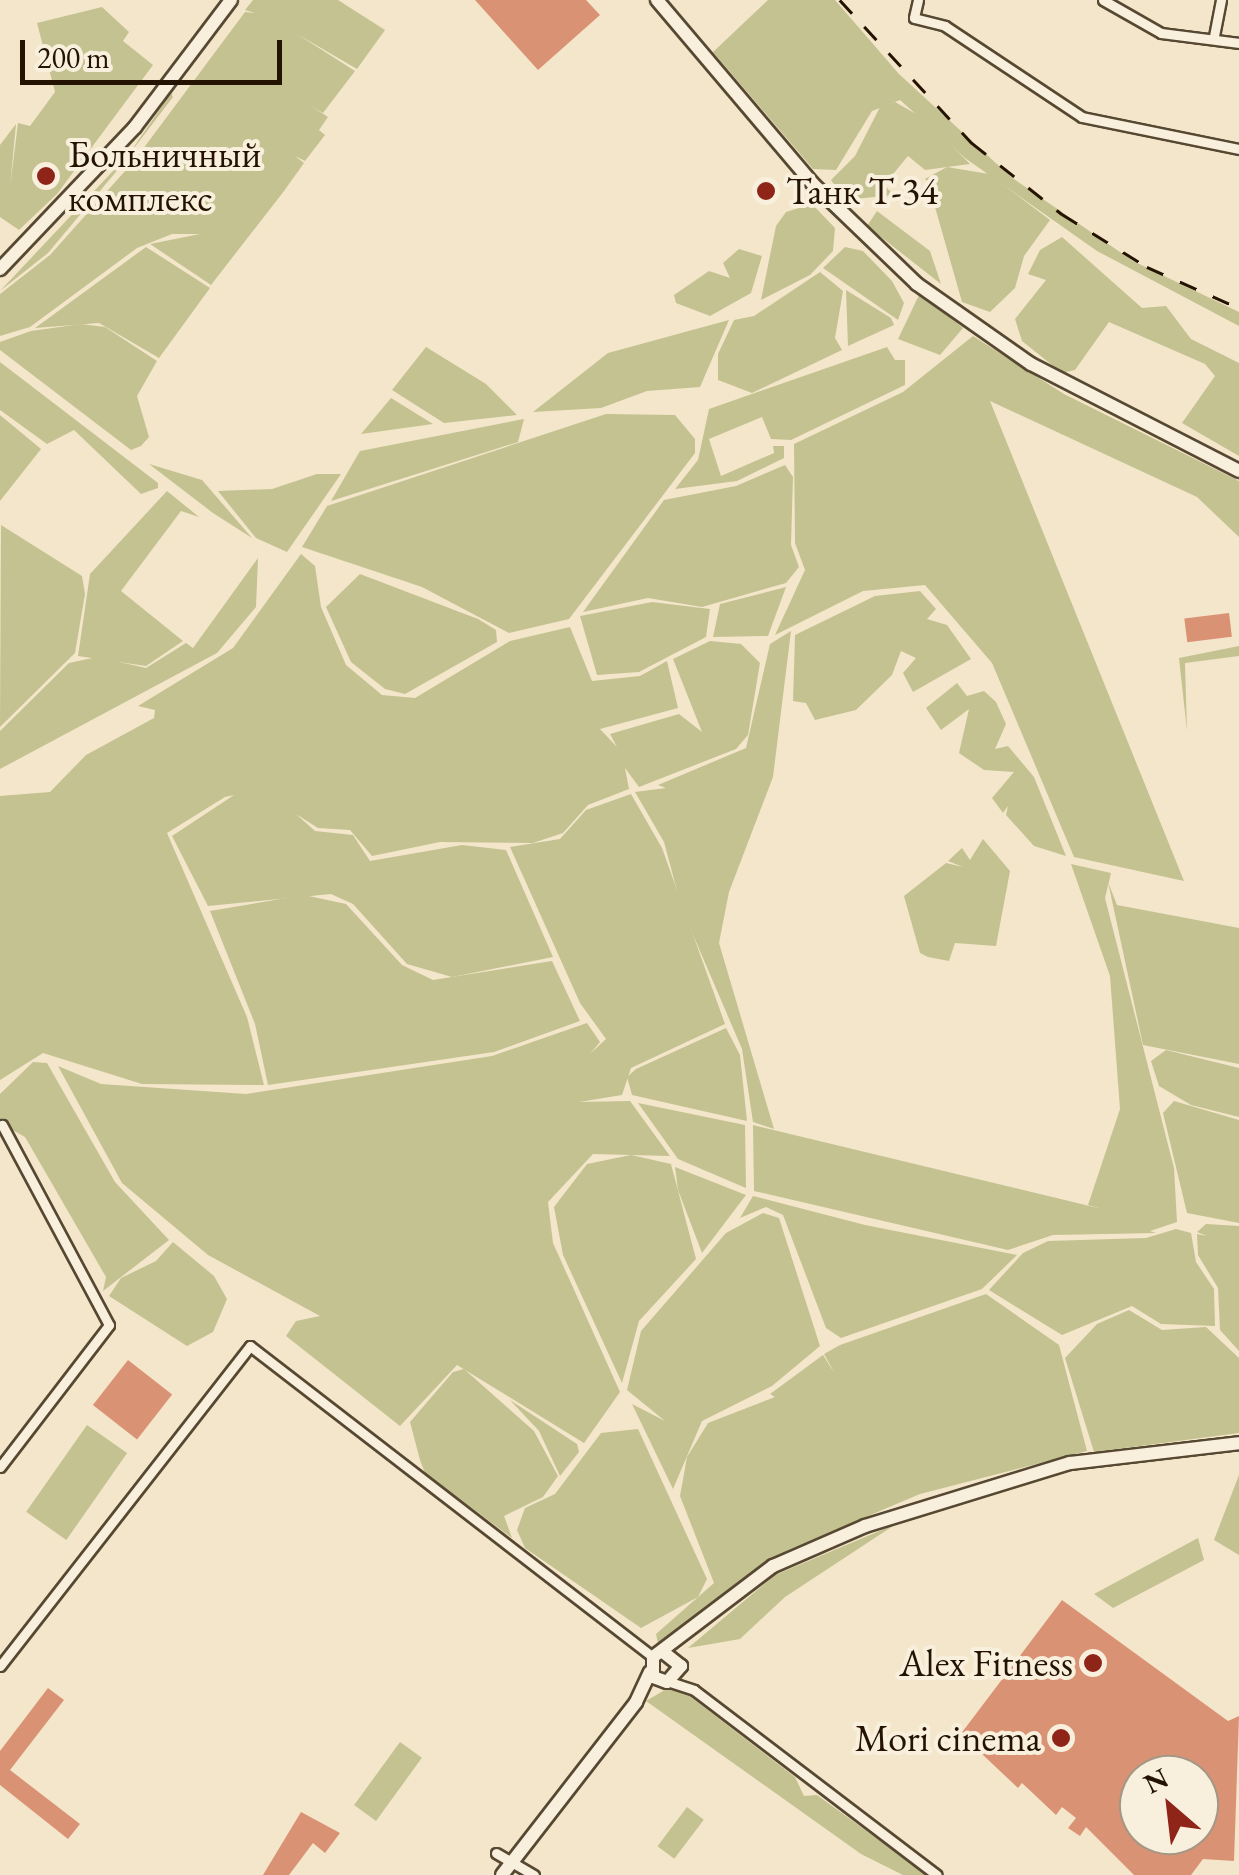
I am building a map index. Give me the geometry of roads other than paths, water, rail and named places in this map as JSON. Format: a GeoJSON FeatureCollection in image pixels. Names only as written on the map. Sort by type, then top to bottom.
{"type":"FeatureCollection","features":[{"type":"Feature","properties":{"kind":"main road"},"geometry":{"type":"LineString","coordinates":[[0,269],[123,141],[231,0]]}},
{"type":"Feature","properties":{"kind":"main road"},"geometry":{"type":"LineString","coordinates":[[656,0],[813,184],[917,284],[1031,364],[1239,470]]}},
{"type":"Feature","properties":{"kind":"main road"},"geometry":{"type":"LineString","coordinates":[[502,1875],[636,1702],[658,1654],[772,1566],[864,1526],[1070,1463],[1239,1443]]}},
{"type":"Feature","properties":{"kind":"main road"},"geometry":{"type":"LineString","coordinates":[[636,1702],[669,1682],[696,1628]]}},
{"type":"Feature","properties":{"kind":"main road"},"geometry":{"type":"LineString","coordinates":[[658,1654],[680,1664]]}},
{"type":"Feature","properties":{"kind":"main road"},"geometry":{"type":"LineString","coordinates":[[650,1672],[669,1682]]}},
{"type":"Feature","properties":{"kind":"street"},"geometry":{"type":"LineString","coordinates":[[918,0],[914,18],[945,26],[1082,117],[1239,149]]}},
{"type":"Feature","properties":{"kind":"street"},"geometry":{"type":"LineString","coordinates":[[1103,0],[1160,33],[1214,36],[1239,43]]}},
{"type":"Feature","properties":{"kind":"street"},"geometry":{"type":"LineString","coordinates":[[1214,36],[1221,0]]}},
{"type":"Feature","properties":{"kind":"street"},"geometry":{"type":"LineString","coordinates":[[0,1467],[108,1324],[99,1294],[2,1125]]}},
{"type":"Feature","properties":{"kind":"street"},"geometry":{"type":"LineString","coordinates":[[0,1666],[236,1356],[261,1349],[658,1654]]}},
{"type":"Feature","properties":{"kind":"street"},"geometry":{"type":"LineString","coordinates":[[680,1664],[694,1690]]}},
{"type":"Feature","properties":{"kind":"street"},"geometry":{"type":"LineString","coordinates":[[669,1682],[694,1690],[937,1875]]}},
{"type":"Feature","properties":{"kind":"street"},"geometry":{"type":"LineString","coordinates":[[496,1854],[514,1860],[534,1875]]}},
{"type":"Feature","properties":{"kind":"railway"},"geometry":{"type":"LineString","coordinates":[[840,0],[972,143],[1062,214],[1147,267],[1239,308]]}},
{"type":"Feature","properties":{"kind":"place","name":"Больничный комплекс"},"geometry":{"type":"Point","coordinates":[46,176]}},
{"type":"Feature","properties":{"kind":"place","name":"Танк Т-34"},"geometry":{"type":"Point","coordinates":[766,191]}},
{"type":"Feature","properties":{"kind":"place","name":"Alex Fitness"},"geometry":{"type":"Point","coordinates":[1093,1663]}},
{"type":"Feature","properties":{"kind":"place","name":"Mori cinema"},"geometry":{"type":"Point","coordinates":[1061,1738]}}]}
